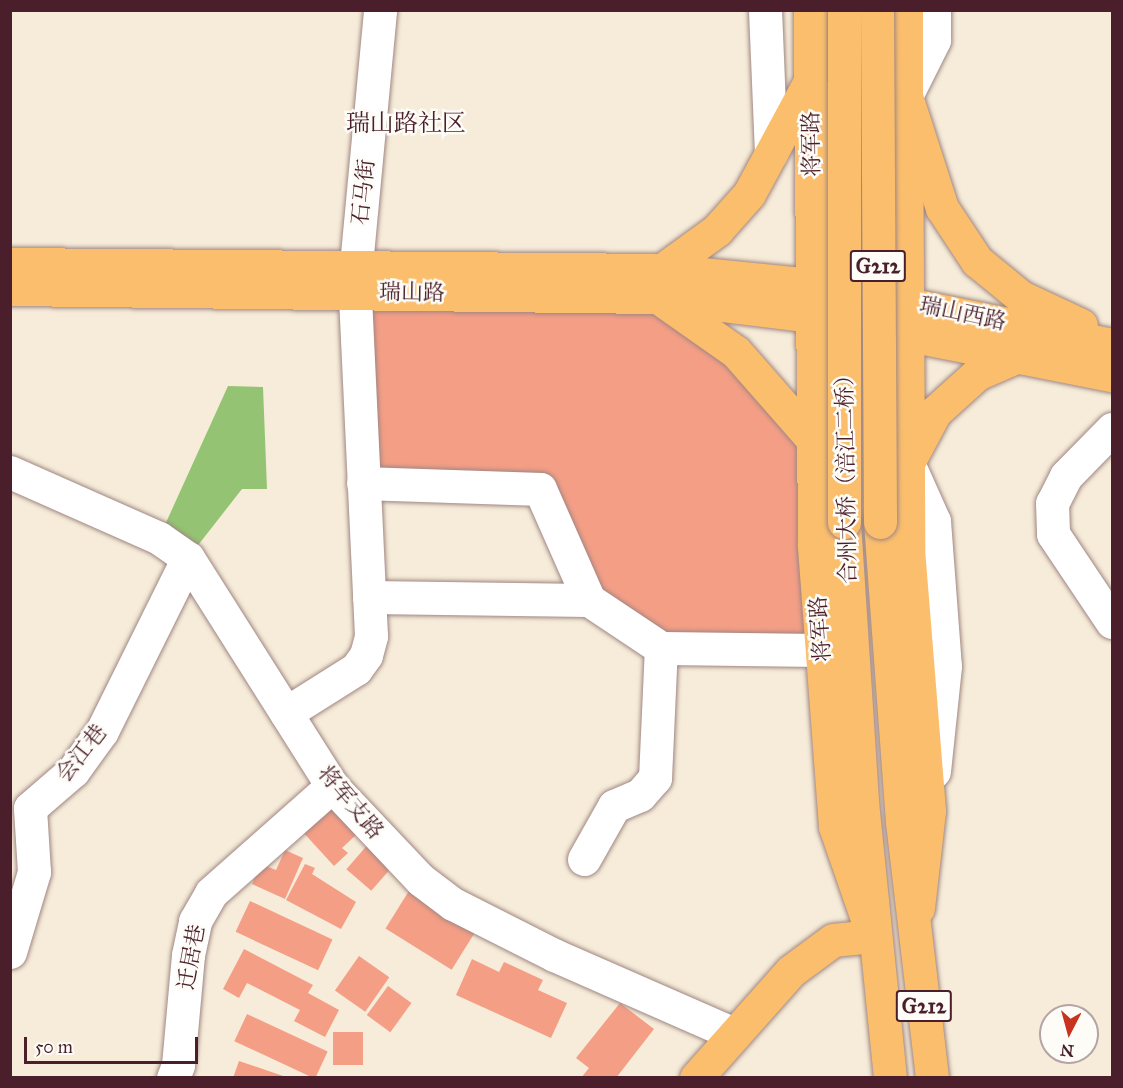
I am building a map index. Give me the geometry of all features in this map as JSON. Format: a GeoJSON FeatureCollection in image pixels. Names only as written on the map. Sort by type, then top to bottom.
{"type":"FeatureCollection","features":[{"type":"Feature","properties":{"kind":"main road","name":"将军路"},"geometry":{"type":"LineString","coordinates":[[810,10],[814,546],[835,826],[873,936]]}},
{"type":"Feature","properties":{"kind":"main road","name":"合州大桥（涪江二桥）"},"geometry":{"type":"LineString","coordinates":[[844,10],[844,522],[853,696],[873,936]]}},
{"type":"Feature","properties":{"kind":"main road","name":"合州大桥（涪江二桥）"},"geometry":{"type":"LineString","coordinates":[[877,10],[879,522],[900,810],[915,934]]}},
{"type":"Feature","properties":{"kind":"main road"},"geometry":{"type":"LineString","coordinates":[[906,10],[908,549],[929,811],[915,934]]}},
{"type":"Feature","properties":{"kind":"main road"},"geometry":{"type":"LineString","coordinates":[[810,82],[749,194],[723,223],[660,284],[736,352],[813,440]]}},
{"type":"Feature","properties":{"kind":"main road"},"geometry":{"type":"LineString","coordinates":[[906,96],[942,208],[977,261],[1021,297],[1113,343]]}},
{"type":"Feature","properties":{"kind":"main road","name":"瑞山路"},"geometry":{"type":"LineString","coordinates":[[10,264],[355,278],[660,284],[813,300]]}},
{"type":"Feature","properties":{"kind":"main road","name":"瑞山路"},"geometry":{"type":"LineString","coordinates":[[10,289],[355,278]]}},
{"type":"Feature","properties":{"kind":"main road","name":"瑞山西路"},"geometry":{"type":"LineString","coordinates":[[813,300],[907,302],[1113,343]]}},
{"type":"Feature","properties":{"kind":"main road","name":"瑞山西路"},"geometry":{"type":"LineString","coordinates":[[813,300],[908,335],[1020,355],[1113,375]]}},
{"type":"Feature","properties":{"kind":"main road"},"geometry":{"type":"LineString","coordinates":[[908,463],[935,412],[977,374],[1020,355]]}},
{"type":"Feature","properties":{"kind":"main road","name":"G212"},"geometry":{"type":"LineString","coordinates":[[915,934],[932,1077]]}},
{"type":"Feature","properties":{"kind":"main road"},"geometry":{"type":"LineString","coordinates":[[696,1077],[791,971],[834,940],[873,936]]}},
{"type":"Feature","properties":{"kind":"main road","name":"G212"},"geometry":{"type":"LineString","coordinates":[[873,936],[890,1077]]}},
{"type":"Feature","properties":{"kind":"street","name":"石马街"},"geometry":{"type":"LineString","coordinates":[[286,713],[356,669],[366,655],[371,636],[355,278],[380,10]]}},
{"type":"Feature","properties":{"kind":"street","name":"将军路"},"geometry":{"type":"LineString","coordinates":[[765,10],[771,153]]}},
{"type":"Feature","properties":{"kind":"street"},"geometry":{"type":"LineString","coordinates":[[906,96],[934,40],[934,10]]}},
{"type":"Feature","properties":{"kind":"street"},"geometry":{"type":"LineString","coordinates":[[1113,429],[1066,476],[1052,502],[1053,534],[1113,622]]}},
{"type":"Feature","properties":{"kind":"street","name":"将军支路"},"geometry":{"type":"LineString","coordinates":[[10,472],[159,537],[188,558],[332,786],[421,880],[453,904],[554,955],[734,1034]]}},
{"type":"Feature","properties":{"kind":"street"},"geometry":{"type":"LineString","coordinates":[[363,483],[540,489],[589,600],[661,648],[822,650]]}},
{"type":"Feature","properties":{"kind":"street","name":"会江巷"},"geometry":{"type":"LineString","coordinates":[[10,952],[34,872],[20,807],[73,771],[102,731],[188,558]]}},
{"type":"Feature","properties":{"kind":"street"},"geometry":{"type":"LineString","coordinates":[[369,597],[589,600]]}},
{"type":"Feature","properties":{"kind":"street"},"geometry":{"type":"LineString","coordinates":[[584,859],[614,806],[640,795],[655,778],[661,648]]}},
{"type":"Feature","properties":{"kind":"street","name":"迁居巷"},"geometry":{"type":"LineString","coordinates":[[173,1077],[178,1065],[188,955],[195,921],[211,893],[332,786]]}},
{"type":"Feature","properties":{"kind":"green space"},"geometry":{"type":"Polygon","coordinates":[[[228,386],[263,387],[267,489],[242,489],[188,558],[159,538],[228,386]]]}},
{"type":"Feature","properties":{"kind":"building"},"geometry":{"type":"Polygon","coordinates":[[[355,291],[658,297],[813,440],[822,650],[661,648],[589,600],[540,489],[363,483],[355,291]]]}},
{"type":"Feature","properties":{"kind":"building"},"geometry":{"type":"Polygon","coordinates":[[[330,805],[357,834],[342,848],[348,853],[334,866],[301,830],[330,805]]]}},
{"type":"Feature","properties":{"kind":"building"},"geometry":{"type":"Polygon","coordinates":[[[370,842],[395,864],[371,891],[346,869],[370,842]]]}},
{"type":"Feature","properties":{"kind":"building"},"geometry":{"type":"Polygon","coordinates":[[[285,850],[303,858],[285,899],[252,884],[261,864],[276,870],[285,850]]]}},
{"type":"Feature","properties":{"kind":"building"},"geometry":{"type":"Polygon","coordinates":[[[305,864],[315,868],[312,874],[356,902],[341,929],[286,900],[305,864]]]}},
{"type":"Feature","properties":{"kind":"building"},"geometry":{"type":"Polygon","coordinates":[[[412,886],[478,927],[452,970],[386,928],[412,886]]]}},
{"type":"Feature","properties":{"kind":"building"},"geometry":{"type":"Polygon","coordinates":[[[250,901],[332,939],[318,970],[236,932],[250,901]]]}},
{"type":"Feature","properties":{"kind":"building"},"geometry":{"type":"Polygon","coordinates":[[[244,949],[313,985],[308,993],[339,1010],[325,1037],[294,1021],[300,1010],[247,983],[239,998],[223,989],[244,949]]]}},
{"type":"Feature","properties":{"kind":"building"},"geometry":{"type":"Polygon","coordinates":[[[359,956],[389,977],[365,1012],[335,990],[359,956]]]}},
{"type":"Feature","properties":{"kind":"building"},"geometry":{"type":"Polygon","coordinates":[[[472,959],[499,972],[504,962],[543,980],[538,990],[567,1003],[551,1038],[456,995],[472,959]]]}},
{"type":"Feature","properties":{"kind":"building"},"geometry":{"type":"Polygon","coordinates":[[[388,986],[411,1003],[390,1032],[367,1015],[388,986]]]}},
{"type":"Feature","properties":{"kind":"building"},"geometry":{"type":"Polygon","coordinates":[[[620,1003],[654,1029],[616,1078],[581,1078],[589,1068],[576,1058],[620,1003]]]}},
{"type":"Feature","properties":{"kind":"building"},"geometry":{"type":"Polygon","coordinates":[[[247,1014],[328,1052],[315,1078],[313,1078],[234,1041],[247,1014]]]}},
{"type":"Feature","properties":{"kind":"building"},"geometry":{"type":"Polygon","coordinates":[[[333,1032],[363,1032],[363,1065],[333,1065],[333,1032]]]}},
{"type":"Feature","properties":{"kind":"building"},"geometry":{"type":"Polygon","coordinates":[[[239,1061],[286,1077],[286,1078],[233,1078],[239,1061]]]}},
{"type":"Feature","properties":{"kind":"district","name":"瑞山路社区"},"geometry":{"type":"Point","coordinates":[406,124]}}]}
